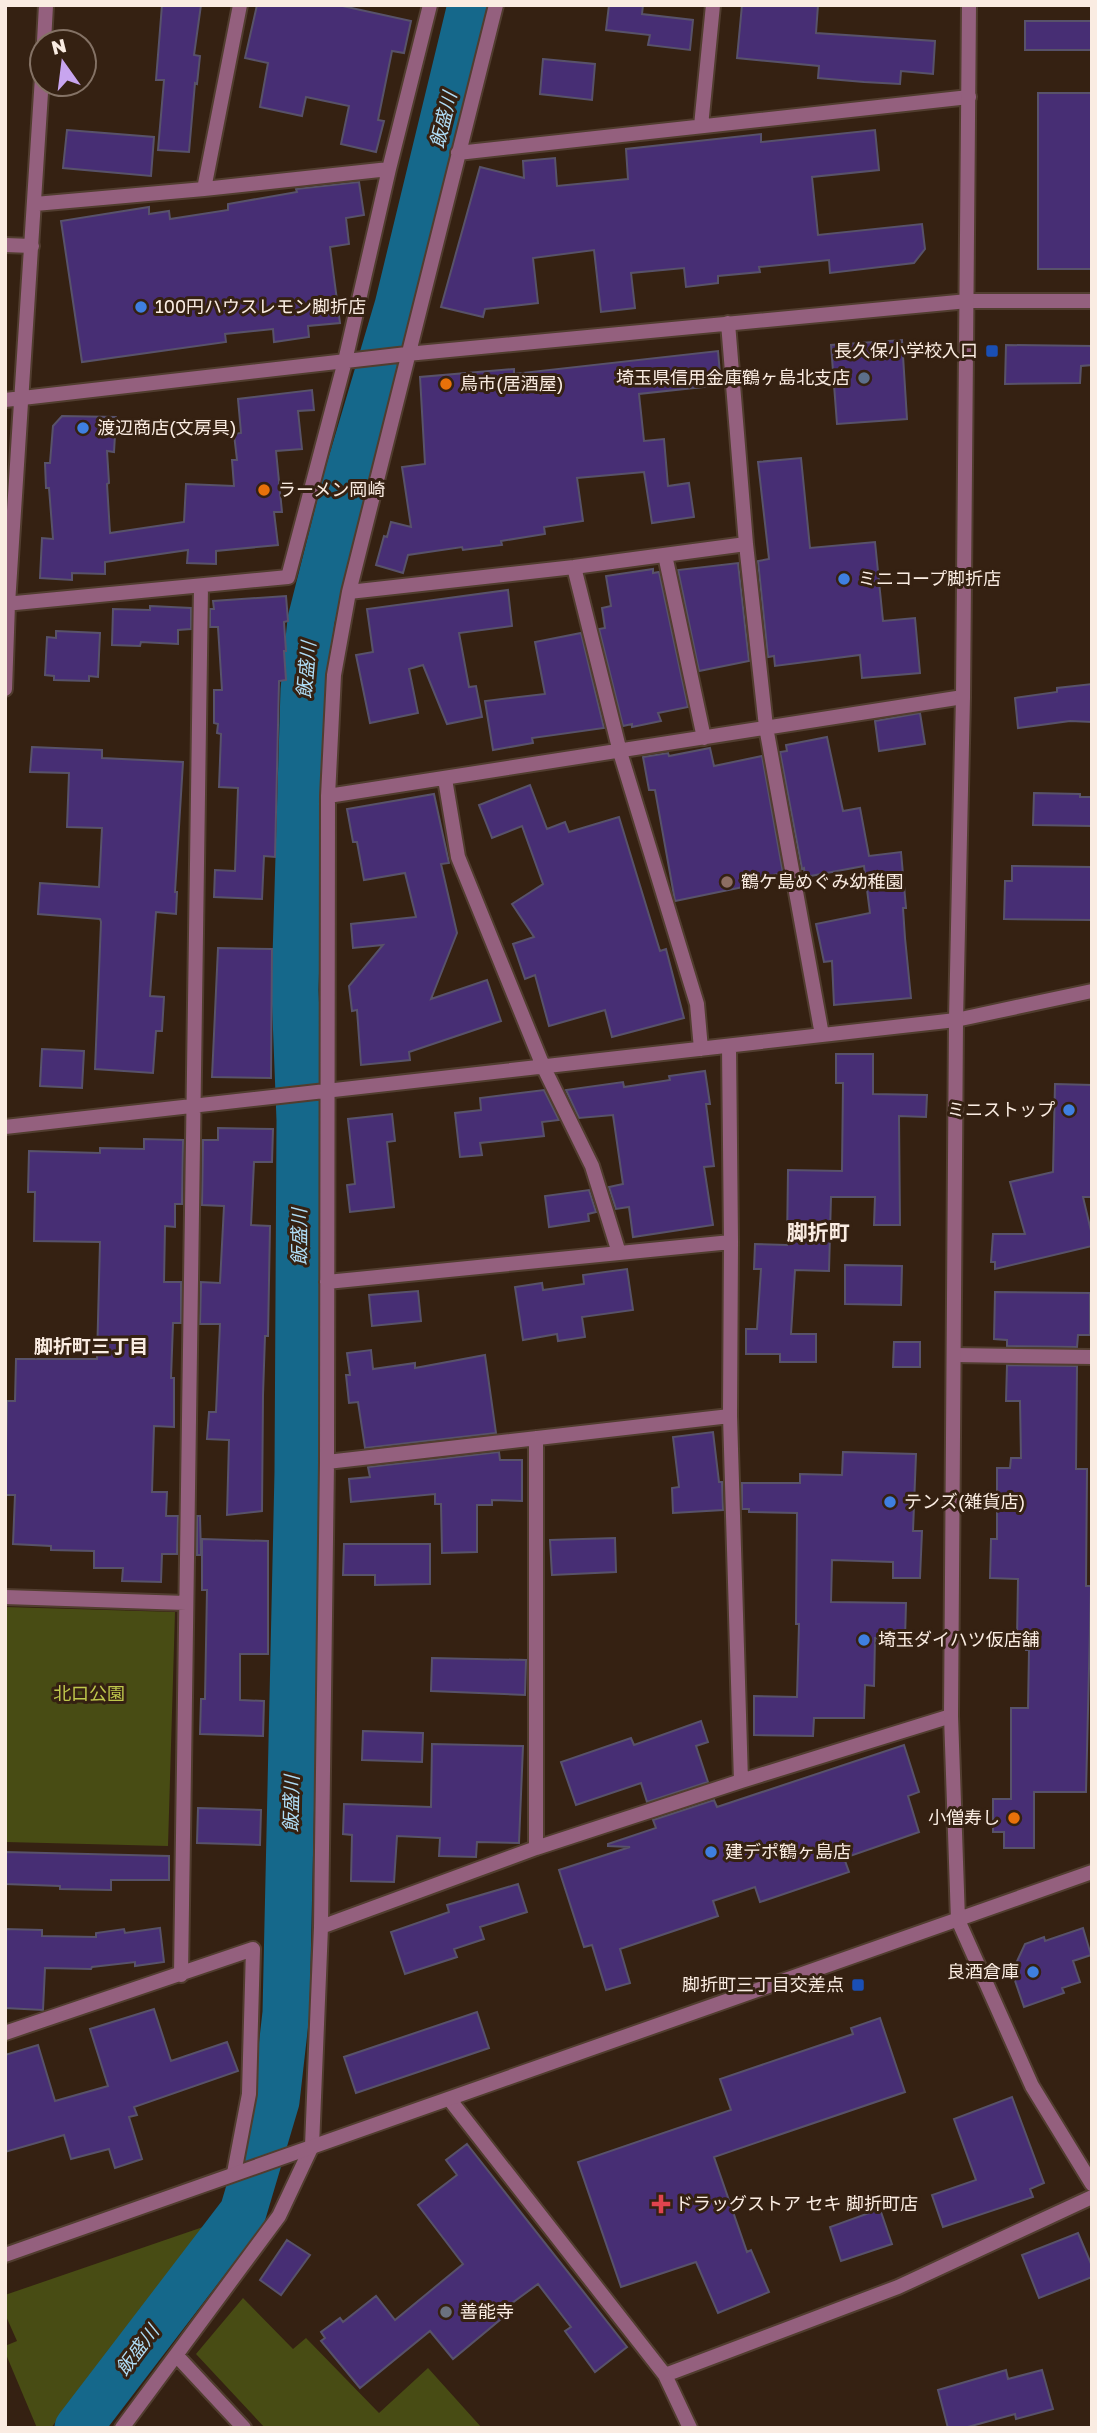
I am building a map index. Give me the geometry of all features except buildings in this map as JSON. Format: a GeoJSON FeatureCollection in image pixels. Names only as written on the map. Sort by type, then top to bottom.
{"type":"FeatureCollection","features":[{"type":"Feature","properties":{"kind":"street"},"geometry":{"type":"LineString","coordinates":[[45,28],[46,5]]}},
{"type":"Feature","properties":{"kind":"street"},"geometry":{"type":"LineString","coordinates":[[204,189],[240,5]]}},
{"type":"Feature","properties":{"kind":"street"},"geometry":{"type":"LineString","coordinates":[[7,604],[288,577],[345,361],[430,5]]}},
{"type":"Feature","properties":{"kind":"street"},"geometry":{"type":"LineString","coordinates":[[122,2428],[279,2216],[312,2146],[321,1927],[327,1462],[328,796],[334,675],[349,592],[496,5]]}},
{"type":"Feature","properties":{"kind":"street"},"geometry":{"type":"LineString","coordinates":[[701,126],[713,5]]}},
{"type":"Feature","properties":{"kind":"street"},"geometry":{"type":"LineString","coordinates":[[970,5],[963,697],[956,1020],[951,1716],[958,1920],[1032,2085],[1092,2184]]}},
{"type":"Feature","properties":{"kind":"street"},"geometry":{"type":"LineString","coordinates":[[458,153],[969,97]]}},
{"type":"Feature","properties":{"kind":"street"},"geometry":{"type":"LineString","coordinates":[[5,689],[7,604],[41,98]]}},
{"type":"Feature","properties":{"kind":"street"},"geometry":{"type":"LineString","coordinates":[[35,204],[389,169]]}},
{"type":"Feature","properties":{"kind":"street"},"geometry":{"type":"LineString","coordinates":[[5,246],[32,246]]}},
{"type":"Feature","properties":{"kind":"street"},"geometry":{"type":"LineString","coordinates":[[5,400],[407,354],[968,301],[1092,301]]}},
{"type":"Feature","properties":{"kind":"street"},"geometry":{"type":"LineString","coordinates":[[728,323],[746,544],[766,727],[822,1035]]}},
{"type":"Feature","properties":{"kind":"street"},"geometry":{"type":"LineString","coordinates":[[349,592],[574,567],[746,544]]}},
{"type":"Feature","properties":{"kind":"street"},"geometry":{"type":"LineString","coordinates":[[665,555],[704,738]]}},
{"type":"Feature","properties":{"kind":"street"},"geometry":{"type":"LineString","coordinates":[[574,567],[620,752],[697,1004],[701,1049]]}},
{"type":"Feature","properties":{"kind":"street"},"geometry":{"type":"LineString","coordinates":[[181,1975],[201,586]]}},
{"type":"Feature","properties":{"kind":"street"},"geometry":{"type":"LineString","coordinates":[[328,796],[963,697]]}},
{"type":"Feature","properties":{"kind":"street"},"geometry":{"type":"LineString","coordinates":[[445,779],[458,857],[543,1066],[592,1166],[619,1253]]}},
{"type":"Feature","properties":{"kind":"street"},"geometry":{"type":"LineString","coordinates":[[5,1126],[956,1020],[1092,991]]}},
{"type":"Feature","properties":{"kind":"street"},"geometry":{"type":"LineString","coordinates":[[729,1046],[730,1416],[741,1780]]}},
{"type":"Feature","properties":{"kind":"street"},"geometry":{"type":"LineString","coordinates":[[327,1282],[731,1242]]}},
{"type":"Feature","properties":{"kind":"street"},"geometry":{"type":"LineString","coordinates":[[954,1355],[1092,1357]]}},
{"type":"Feature","properties":{"kind":"street"},"geometry":{"type":"LineString","coordinates":[[327,1462],[730,1416]]}},
{"type":"Feature","properties":{"kind":"street"},"geometry":{"type":"LineString","coordinates":[[536,1438],[536,1848]]}},
{"type":"Feature","properties":{"kind":"street"},"geometry":{"type":"LineString","coordinates":[[5,1597],[186,1603]]}},
{"type":"Feature","properties":{"kind":"street"},"geometry":{"type":"LineString","coordinates":[[321,1927],[536,1848],[741,1780],[951,1716]]}},
{"type":"Feature","properties":{"kind":"street"},"geometry":{"type":"LineString","coordinates":[[5,2255],[1092,1872]]}},
{"type":"Feature","properties":{"kind":"street"},"geometry":{"type":"LineString","coordinates":[[5,2033],[253,1949],[249,2094],[234,2174]]}},
{"type":"Feature","properties":{"kind":"street"},"geometry":{"type":"LineString","coordinates":[[450,2100],[665,2375],[690,2428]]}},
{"type":"Feature","properties":{"kind":"street"},"geometry":{"type":"LineString","coordinates":[[665,2375],[898,2287],[1092,2197]]}},
{"type":"Feature","properties":{"kind":"street"},"geometry":{"type":"LineString","coordinates":[[177,2356],[244,2428]]}},
{"type":"Feature","properties":{"kind":"green space","name":"北口公園"},"geometry":{"type":"Polygon","coordinates":[[[5,1607],[175,1612],[168,1846],[5,1842],[5,1607]]]}},
{"type":"Feature","properties":{"kind":"green space"},"geometry":{"type":"Polygon","coordinates":[[[203,2227],[51,2428],[37,2428],[5,2352],[5,2346],[17,2341],[5,2314],[5,2295],[203,2227]]]}},
{"type":"Feature","properties":{"kind":"green space"},"geometry":{"type":"Polygon","coordinates":[[[243,2298],[293,2349],[306,2338],[379,2413],[428,2368],[482,2428],[265,2428],[196,2354],[243,2298]]]}},
{"type":"Feature","properties":{"kind":"waterway","name":"飯盛川"},"geometry":{"type":"LineString","coordinates":[[78,2428],[243,2212],[276,2101],[286,2013],[298,1472],[300,1120],[295,990],[304,690],[311,620],[347,478],[398,306],[471,5]]}},
{"type":"Feature","properties":{"kind":"place","name":"100円ハウスレモン脚折店"},"geometry":{"type":"Point","coordinates":[141,307]}},
{"type":"Feature","properties":{"kind":"place","name":"長久保小学校入口"},"geometry":{"type":"Point","coordinates":[992,351]}},
{"type":"Feature","properties":{"kind":"place","name":"埼玉県信用金庫鶴ヶ島北支店"},"geometry":{"type":"Point","coordinates":[864,378]}},
{"type":"Feature","properties":{"kind":"place","name":"鳥市(居酒屋)"},"geometry":{"type":"Point","coordinates":[446,384]}},
{"type":"Feature","properties":{"kind":"place","name":"渡辺商店(文房具)"},"geometry":{"type":"Point","coordinates":[83,428]}},
{"type":"Feature","properties":{"kind":"place","name":"ラーメン岡崎"},"geometry":{"type":"Point","coordinates":[264,490]}},
{"type":"Feature","properties":{"kind":"place","name":"ミニコープ脚折店"},"geometry":{"type":"Point","coordinates":[844,579]}},
{"type":"Feature","properties":{"kind":"place","name":"鶴ケ島めぐみ幼稚園"},"geometry":{"type":"Point","coordinates":[727,882]}},
{"type":"Feature","properties":{"kind":"place","name":"ミニストップ"},"geometry":{"type":"Point","coordinates":[1069,1110]}},
{"type":"Feature","properties":{"kind":"place","name":"テンズ(雑貨店)"},"geometry":{"type":"Point","coordinates":[890,1502]}},
{"type":"Feature","properties":{"kind":"place","name":"埼玉ダイハツ仮店舗"},"geometry":{"type":"Point","coordinates":[864,1640]}},
{"type":"Feature","properties":{"kind":"place","name":"小僧寿し"},"geometry":{"type":"Point","coordinates":[1014,1818]}},
{"type":"Feature","properties":{"kind":"place","name":"建デポ鶴ヶ島店"},"geometry":{"type":"Point","coordinates":[711,1852]}},
{"type":"Feature","properties":{"kind":"place","name":"良酒倉庫"},"geometry":{"type":"Point","coordinates":[1033,1972]}},
{"type":"Feature","properties":{"kind":"place","name":"脚折町三丁目交差点"},"geometry":{"type":"Point","coordinates":[858,1985]}},
{"type":"Feature","properties":{"kind":"place","name":"ドラッグストア セキ 脚折町店"},"geometry":{"type":"Point","coordinates":[661,2204]}},
{"type":"Feature","properties":{"kind":"place","name":"善能寺"},"geometry":{"type":"Point","coordinates":[446,2312]}},
{"type":"Feature","properties":{"kind":"district","name":"脚折町"},"geometry":{"type":"Point","coordinates":[818,1233]}},
{"type":"Feature","properties":{"kind":"district","name":"脚折町三丁目"},"geometry":{"type":"Point","coordinates":[91,1346]}}]}
